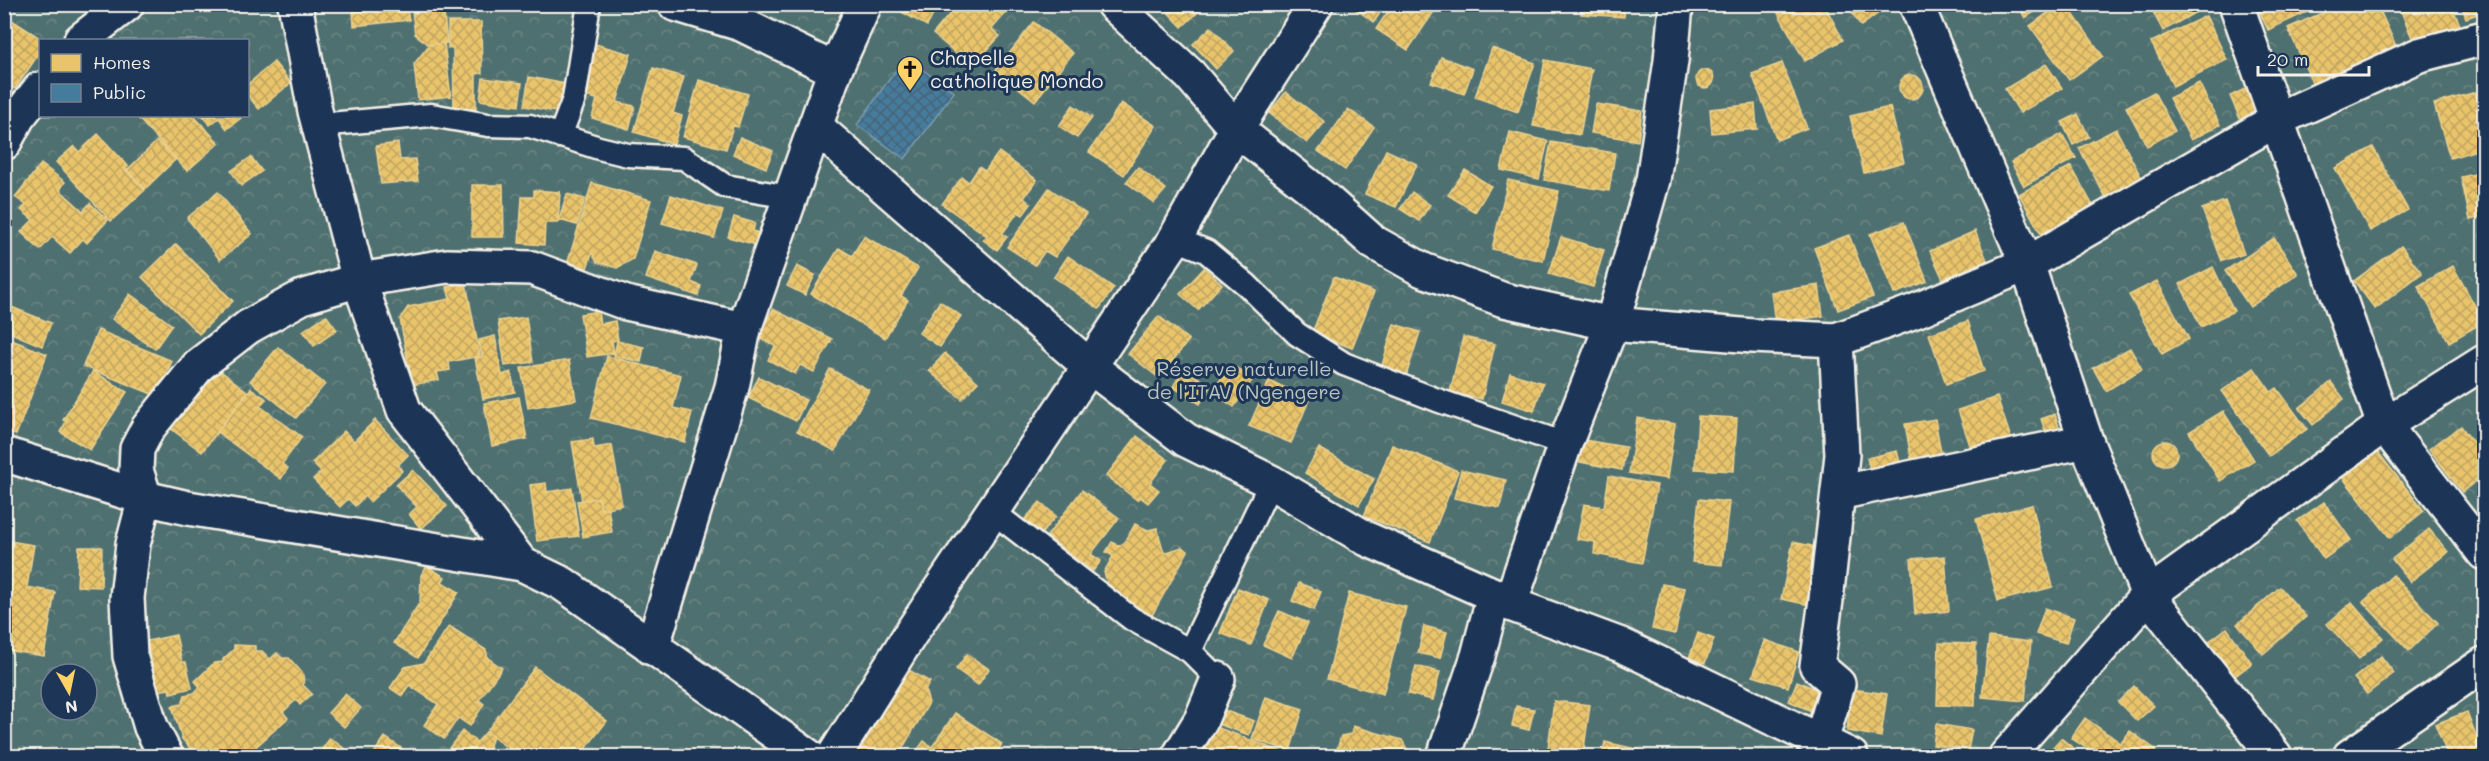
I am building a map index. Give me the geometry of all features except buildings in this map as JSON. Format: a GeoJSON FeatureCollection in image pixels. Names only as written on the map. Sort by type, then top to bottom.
{"type":"FeatureCollection","features":[{"type":"Feature","properties":{"kind":"street"},"geometry":{"type":"LineString","coordinates":[[82,39],[127,4]]}},
{"type":"Feature","properties":{"kind":"street"},"geometry":{"type":"LineString","coordinates":[[295,4],[318,125],[359,280],[405,410],[522,564]]}},
{"type":"Feature","properties":{"kind":"street"},"geometry":{"type":"LineString","coordinates":[[675,4],[741,24],[836,70]]}},
{"type":"Feature","properties":{"kind":"street"},"geometry":{"type":"LineString","coordinates":[[652,648],[732,387],[744,329],[836,70],[866,4]]}},
{"type":"Feature","properties":{"kind":"street"},"geometry":{"type":"LineString","coordinates":[[1113,4],[1190,75],[1236,129],[1326,200],[1373,242],[1423,270],[1504,300],[1612,324],[1753,336],[1836,340],[1915,311],[2027,264],[2278,119],[2419,55],[2484,38]]}},
{"type":"Feature","properties":{"kind":"street"},"geometry":{"type":"LineString","coordinates":[[834,756],[912,633],[1175,239],[1236,129],[1316,4]]}},
{"type":"Feature","properties":{"kind":"street"},"geometry":{"type":"LineString","coordinates":[[1444,756],[1478,656],[1612,324],[1653,180],[1671,61],[1676,4]]}},
{"type":"Feature","properties":{"kind":"street"},"geometry":{"type":"LineString","coordinates":[[1916,4],[2027,264],[2085,441],[2148,595],[2275,756]]}},
{"type":"Feature","properties":{"kind":"street"},"geometry":{"type":"LineString","coordinates":[[2236,4],[2278,119],[2323,258],[2384,425],[2484,553]]}},
{"type":"Feature","properties":{"kind":"street"},"geometry":{"type":"LineString","coordinates":[[4,143],[18,117],[39,90]]}},
{"type":"Feature","properties":{"kind":"street"},"geometry":{"type":"LineString","coordinates":[[815,126],[1089,366],[1186,440],[1271,482],[1367,539],[1502,600],[1621,645],[1851,756]]}},
{"type":"Feature","properties":{"kind":"street"},"geometry":{"type":"LineString","coordinates":[[166,756],[151,727],[130,656],[127,598],[133,544],[145,498],[136,470],[137,449],[148,428],[199,365],[248,327],[302,297],[359,280],[447,266],[532,268],[626,303],[744,329]]}},
{"type":"Feature","properties":{"kind":"street"},"geometry":{"type":"LineString","coordinates":[[1821,741],[1838,684],[1817,666],[1842,455],[1836,340]]}},
{"type":"Feature","properties":{"kind":"street"},"geometry":{"type":"LineString","coordinates":[[2006,756],[2148,595],[2384,425],[2484,362]]}},
{"type":"Feature","properties":{"kind":"street"},"geometry":{"type":"LineString","coordinates":[[1838,493],[2085,441]]}},
{"type":"Feature","properties":{"kind":"street"},"geometry":{"type":"LineString","coordinates":[[4,454],[145,498],[188,508],[522,564],[563,584],[808,756]]}},
{"type":"Feature","properties":{"kind":"street"},"geometry":{"type":"LineString","coordinates":[[2350,756],[2484,664]]}},
{"type":"Feature","properties":{"kind":"street"},"geometry":{"type":"LineString","coordinates":[[1179,756],[1201,720],[1218,679]]}},
{"type":"Feature","properties":{"kind":"lane"},"geometry":{"type":"LineString","coordinates":[[560,136],[574,99],[589,4]]}},
{"type":"Feature","properties":{"kind":"lane"},"geometry":{"type":"LineString","coordinates":[[318,125],[431,115],[488,125],[530,126],[628,155],[684,158],[725,186],[790,197]]}},
{"type":"Feature","properties":{"kind":"lane"},"geometry":{"type":"LineString","coordinates":[[1175,239],[1206,251],[1247,285],[1298,334],[1344,364],[1437,400],[1565,444]]}},
{"type":"Feature","properties":{"kind":"lane"},"geometry":{"type":"LineString","coordinates":[[1190,651],[1271,482]]}},
{"type":"Feature","properties":{"kind":"lane"},"geometry":{"type":"LineString","coordinates":[[993,512],[1132,619],[1190,651],[1218,679]]}},
{"type":"Feature","properties":{"kind":"green space","name":"Réserve naturelle de l'ITAV (Ngengere"},"geometry":{"type":"Polygon","coordinates":[[[5,5],[2484,5],[2484,756],[5,756],[5,5]]]}},
{"type":"Feature","properties":{"kind":"place","name":"Chapelle catholique Mondo"},"geometry":{"type":"Point","coordinates":[910,92]}}]}
